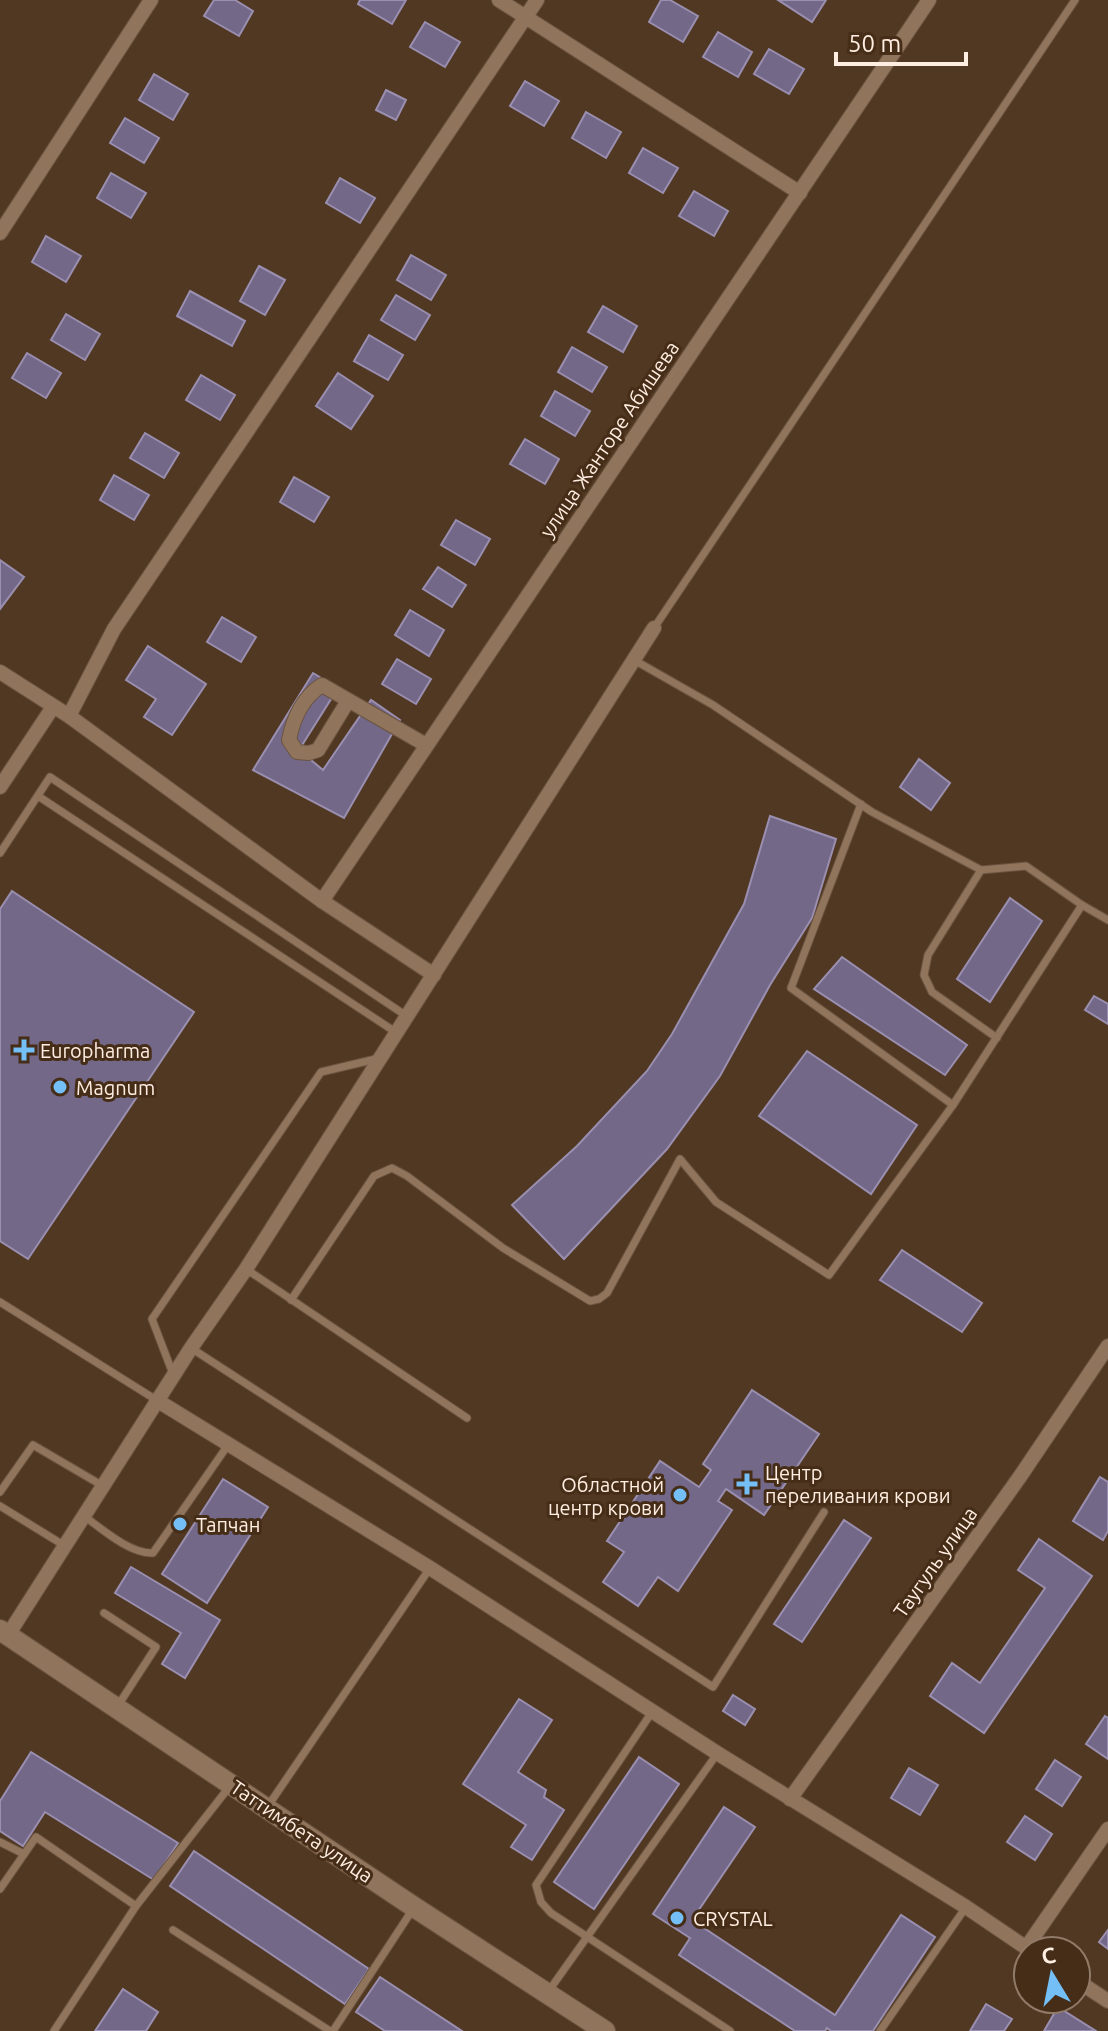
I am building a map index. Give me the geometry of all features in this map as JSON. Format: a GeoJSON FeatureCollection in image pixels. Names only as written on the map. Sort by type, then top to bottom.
{"type":"FeatureCollection","features":[{"type":"Feature","properties":{"kind":"main road","name":"Таттимбета улица"},"geometry":{"type":"LineString","coordinates":[[3,1637],[117,1708],[605,2031]]}},
{"type":"Feature","properties":{"kind":"street"},"geometry":{"type":"LineString","coordinates":[[0,233],[151,0]]}},
{"type":"Feature","properties":{"kind":"street"},"geometry":{"type":"LineString","coordinates":[[499,0],[800,193]]}},
{"type":"Feature","properties":{"kind":"street"},"geometry":{"type":"LineString","coordinates":[[69,716],[114,629],[537,0]]}},
{"type":"Feature","properties":{"kind":"street","name":"улица Жанторе Абишева"},"geometry":{"type":"LineString","coordinates":[[322,901],[929,0]]}},
{"type":"Feature","properties":{"kind":"street"},"geometry":{"type":"LineString","coordinates":[[3,1637],[246,1269],[654,628]]}},
{"type":"Feature","properties":{"kind":"street"},"geometry":{"type":"LineString","coordinates":[[0,672],[69,716],[322,901],[434,975]]}},
{"type":"Feature","properties":{"kind":"street"},"geometry":{"type":"LineString","coordinates":[[348,701],[318,750],[297,752],[289,740],[293,722],[312,691],[322,685],[426,745]]}},
{"type":"Feature","properties":{"kind":"street"},"geometry":{"type":"LineString","coordinates":[[0,787],[53,707]]}},
{"type":"Feature","properties":{"kind":"street","name":"Таугуль улица"},"geometry":{"type":"LineString","coordinates":[[790,1799],[1019,1478],[1108,1346]]}},
{"type":"Feature","properties":{"kind":"street"},"geometry":{"type":"LineString","coordinates":[[158,1401],[430,1568],[1012,1939]]}},
{"type":"Feature","properties":{"kind":"street"},"geometry":{"type":"LineString","coordinates":[[1038,1935],[1108,1829]]}},
{"type":"Feature","properties":{"kind":"lane"},"geometry":{"type":"LineString","coordinates":[[654,628],[1075,0]]}},
{"type":"Feature","properties":{"kind":"lane"},"geometry":{"type":"LineString","coordinates":[[634,660],[713,705],[861,804],[981,870],[1026,866],[1108,920]]}},
{"type":"Feature","properties":{"kind":"lane"},"geometry":{"type":"LineString","coordinates":[[0,853],[50,777],[408,1017]]}},
{"type":"Feature","properties":{"kind":"lane"},"geometry":{"type":"LineString","coordinates":[[38,796],[397,1033]]}},
{"type":"Feature","properties":{"kind":"lane"},"geometry":{"type":"LineString","coordinates":[[861,804],[791,988],[953,1105]]}},
{"type":"Feature","properties":{"kind":"lane"},"geometry":{"type":"LineString","coordinates":[[981,870],[928,955],[924,975],[932,992],[997,1038]]}},
{"type":"Feature","properties":{"kind":"lane"},"geometry":{"type":"LineString","coordinates":[[291,1300],[374,1176],[392,1168],[503,1248],[590,1301],[607,1293],[680,1159],[716,1202],[829,1275],[953,1105],[1082,905]]}},
{"type":"Feature","properties":{"kind":"lane"},"geometry":{"type":"LineString","coordinates":[[174,1377],[152,1319],[321,1072],[382,1057]]}},
{"type":"Feature","properties":{"kind":"lane"},"geometry":{"type":"LineString","coordinates":[[246,1269],[467,1418]]}},
{"type":"Feature","properties":{"kind":"lane"},"geometry":{"type":"LineString","coordinates":[[0,1302],[158,1401]]}},
{"type":"Feature","properties":{"kind":"lane"},"geometry":{"type":"LineString","coordinates":[[191,1348],[713,1687],[824,1512]]}},
{"type":"Feature","properties":{"kind":"lane"},"geometry":{"type":"LineString","coordinates":[[0,1492],[33,1445],[103,1486]]}},
{"type":"Feature","properties":{"kind":"lane"},"geometry":{"type":"LineString","coordinates":[[84,1516],[135,1549],[153,1553],[228,1445]]}},
{"type":"Feature","properties":{"kind":"lane"},"geometry":{"type":"LineString","coordinates":[[0,1506],[65,1546]]}},
{"type":"Feature","properties":{"kind":"lane"},"geometry":{"type":"LineString","coordinates":[[267,1808],[430,1568]]}},
{"type":"Feature","properties":{"kind":"lane"},"geometry":{"type":"LineString","coordinates":[[104,1613],[156,1647],[117,1708]]}},
{"type":"Feature","properties":{"kind":"lane"},"geometry":{"type":"LineString","coordinates":[[652,1712],[536,1885],[541,1902],[551,1913],[730,2031]]}},
{"type":"Feature","properties":{"kind":"lane"},"geometry":{"type":"LineString","coordinates":[[547,1993],[717,1753]]}},
{"type":"Feature","properties":{"kind":"lane"},"geometry":{"type":"LineString","coordinates":[[54,2031],[136,1906],[231,1784]]}},
{"type":"Feature","properties":{"kind":"lane"},"geometry":{"type":"LineString","coordinates":[[0,1889],[36,1837],[136,1906]]}},
{"type":"Feature","properties":{"kind":"lane"},"geometry":{"type":"LineString","coordinates":[[0,1842],[24,1854]]}},
{"type":"Feature","properties":{"kind":"lane"},"geometry":{"type":"LineString","coordinates":[[173,1930],[332,2031],[414,1907]]}},
{"type":"Feature","properties":{"kind":"lane"},"geometry":{"type":"LineString","coordinates":[[880,2031],[966,1907]]}},
{"type":"Feature","properties":{"kind":"building"},"geometry":{"type":"Polygon","coordinates":[[[214,0],[235,0],[253,11],[239,36],[204,16],[214,0]]]}},
{"type":"Feature","properties":{"kind":"building"},"geometry":{"type":"Polygon","coordinates":[[[360,0],[406,0],[392,24],[358,4],[360,0]]]}},
{"type":"Feature","properties":{"kind":"building"},"geometry":{"type":"Polygon","coordinates":[[[661,0],[670,0],[698,16],[683,42],[649,22],[661,0]]]}},
{"type":"Feature","properties":{"kind":"building"},"geometry":{"type":"Polygon","coordinates":[[[778,0],[826,0],[812,22],[778,0]]]}},
{"type":"Feature","properties":{"kind":"building"},"geometry":{"type":"Polygon","coordinates":[[[425,22],[460,42],[445,67],[410,47],[425,22]]]}},
{"type":"Feature","properties":{"kind":"building"},"geometry":{"type":"Polygon","coordinates":[[[718,32],[752,52],[738,77],[703,57],[718,32]]]}},
{"type":"Feature","properties":{"kind":"building"},"geometry":{"type":"Polygon","coordinates":[[[769,49],[804,69],[789,94],[754,74],[769,49]]]}},
{"type":"Feature","properties":{"kind":"building"},"geometry":{"type":"Polygon","coordinates":[[[154,74],[188,94],[173,120],[139,100],[154,74]]]}},
{"type":"Feature","properties":{"kind":"building"},"geometry":{"type":"Polygon","coordinates":[[[525,81],[559,101],[544,126],[510,106],[525,81]]]}},
{"type":"Feature","properties":{"kind":"building"},"geometry":{"type":"Polygon","coordinates":[[[386,90],[406,100],[396,120],[376,110],[386,90]]]}},
{"type":"Feature","properties":{"kind":"building"},"geometry":{"type":"Polygon","coordinates":[[[586,112],[621,132],[606,158],[572,138],[586,112]]]}},
{"type":"Feature","properties":{"kind":"building"},"geometry":{"type":"Polygon","coordinates":[[[125,118],[159,138],[144,163],[110,143],[125,118]]]}},
{"type":"Feature","properties":{"kind":"building"},"geometry":{"type":"Polygon","coordinates":[[[643,148],[678,168],[663,193],[629,173],[643,148]]]}},
{"type":"Feature","properties":{"kind":"building"},"geometry":{"type":"Polygon","coordinates":[[[111,173],[146,193],[131,218],[97,198],[111,173]]]}},
{"type":"Feature","properties":{"kind":"building"},"geometry":{"type":"Polygon","coordinates":[[[340,178],[375,198],[360,223],[326,203],[340,178]]]}},
{"type":"Feature","properties":{"kind":"building"},"geometry":{"type":"Polygon","coordinates":[[[694,191],[728,211],[714,236],[679,216],[694,191]]]}},
{"type":"Feature","properties":{"kind":"building"},"geometry":{"type":"Polygon","coordinates":[[[46,236],[81,256],[66,282],[32,262],[46,236]]]}},
{"type":"Feature","properties":{"kind":"building"},"geometry":{"type":"Polygon","coordinates":[[[411,255],[446,275],[431,300],[397,280],[411,255]]]}},
{"type":"Feature","properties":{"kind":"building"},"geometry":{"type":"Polygon","coordinates":[[[259,266],[285,280],[265,315],[240,301],[259,266]]]}},
{"type":"Feature","properties":{"kind":"building"},"geometry":{"type":"Polygon","coordinates":[[[190,291],[245,321],[232,346],[177,316],[190,291]]]}},
{"type":"Feature","properties":{"kind":"building"},"geometry":{"type":"Polygon","coordinates":[[[396,295],[430,315],[415,340],[381,320],[396,295]]]}},
{"type":"Feature","properties":{"kind":"building"},"geometry":{"type":"Polygon","coordinates":[[[603,306],[637,326],[623,352],[588,332],[603,306]]]}},
{"type":"Feature","properties":{"kind":"building"},"geometry":{"type":"Polygon","coordinates":[[[66,314],[100,334],[85,360],[51,340],[66,314]]]}},
{"type":"Feature","properties":{"kind":"building"},"geometry":{"type":"Polygon","coordinates":[[[369,335],[403,355],[388,380],[354,361],[369,335]]]}},
{"type":"Feature","properties":{"kind":"building"},"geometry":{"type":"Polygon","coordinates":[[[572,347],[607,367],[592,392],[558,372],[572,347]]]}},
{"type":"Feature","properties":{"kind":"building"},"geometry":{"type":"Polygon","coordinates":[[[27,353],[61,373],[46,398],[12,378],[27,353]]]}},
{"type":"Feature","properties":{"kind":"building"},"geometry":{"type":"Polygon","coordinates":[[[338,373],[373,396],[351,429],[316,406],[338,373]]]}},
{"type":"Feature","properties":{"kind":"building"},"geometry":{"type":"Polygon","coordinates":[[[201,375],[235,395],[220,420],[186,400],[201,375]]]}},
{"type":"Feature","properties":{"kind":"building"},"geometry":{"type":"Polygon","coordinates":[[[555,391],[590,411],[575,436],[541,416],[555,391]]]}},
{"type":"Feature","properties":{"kind":"building"},"geometry":{"type":"Polygon","coordinates":[[[145,433],[179,453],[164,478],[130,458],[145,433]]]}},
{"type":"Feature","properties":{"kind":"building"},"geometry":{"type":"Polygon","coordinates":[[[525,439],[559,459],[545,484],[510,464],[525,439]]]}},
{"type":"Feature","properties":{"kind":"building"},"geometry":{"type":"Polygon","coordinates":[[[114,475],[149,495],[134,520],[100,500],[114,475]]]}},
{"type":"Feature","properties":{"kind":"building"},"geometry":{"type":"Polygon","coordinates":[[[294,477],[329,497],[314,522],[280,502],[294,477]]]}},
{"type":"Feature","properties":{"kind":"building"},"geometry":{"type":"Polygon","coordinates":[[[456,520],[490,539],[475,565],[441,545],[456,520]]]}},
{"type":"Feature","properties":{"kind":"building"},"geometry":{"type":"Polygon","coordinates":[[[0,560],[24,577],[0,609],[0,560]]]}},
{"type":"Feature","properties":{"kind":"building"},"geometry":{"type":"Polygon","coordinates":[[[438,567],[466,585],[452,607],[423,589],[438,567]]]}},
{"type":"Feature","properties":{"kind":"building"},"geometry":{"type":"Polygon","coordinates":[[[410,610],[444,630],[429,656],[395,635],[410,610]]]}},
{"type":"Feature","properties":{"kind":"building"},"geometry":{"type":"Polygon","coordinates":[[[222,617],[256,637],[241,662],[207,642],[222,617]]]}},
{"type":"Feature","properties":{"kind":"building"},"geometry":{"type":"Polygon","coordinates":[[[148,646],[206,684],[172,735],[144,717],[156,699],[126,680],[148,646]]]}},
{"type":"Feature","properties":{"kind":"building"},"geometry":{"type":"Polygon","coordinates":[[[397,659],[431,679],[416,704],[382,684],[397,659]]]}},
{"type":"Feature","properties":{"kind":"building"},"geometry":{"type":"Polygon","coordinates":[[[313,673],[338,688],[299,750],[323,770],[371,700],[400,720],[344,818],[253,770],[313,673]]]}},
{"type":"Feature","properties":{"kind":"building"},"geometry":{"type":"Polygon","coordinates":[[[919,759],[950,783],[931,810],[900,787],[919,759]]]}},
{"type":"Feature","properties":{"kind":"building"},"geometry":{"type":"Polygon","coordinates":[[[770,816],[836,839],[812,918],[770,985],[720,1076],[667,1149],[564,1259],[512,1205],[577,1146],[647,1071],[672,1034],[744,904],[770,816]]]}},
{"type":"Feature","properties":{"kind":"building","name":"Magnum"},"geometry":{"type":"Polygon","coordinates":[[[12,891],[194,1012],[28,1259],[0,1241],[0,909],[12,891]]]}},
{"type":"Feature","properties":{"kind":"building"},"geometry":{"type":"Polygon","coordinates":[[[1010,898],[1042,921],[990,1002],[957,979],[1010,898]]]}},
{"type":"Feature","properties":{"kind":"building"},"geometry":{"type":"Polygon","coordinates":[[[842,957],[967,1045],[945,1075],[814,989],[842,957]]]}},
{"type":"Feature","properties":{"kind":"building"},"geometry":{"type":"Polygon","coordinates":[[[1094,996],[1108,1004],[1108,1024],[1085,1010],[1094,996]]]}},
{"type":"Feature","properties":{"kind":"building"},"geometry":{"type":"Polygon","coordinates":[[[807,1051],[917,1125],[871,1194],[759,1116],[807,1051]]]}},
{"type":"Feature","properties":{"kind":"building"},"geometry":{"type":"Polygon","coordinates":[[[902,1250],[982,1303],[962,1332],[880,1280],[902,1250]]]}},
{"type":"Feature","properties":{"kind":"building","name":"Областной центр крови"},"geometry":{"type":"Polygon","coordinates":[[[752,1390],[819,1434],[764,1515],[726,1489],[718,1501],[732,1510],[678,1591],[658,1577],[638,1606],[603,1582],[624,1552],[607,1541],[660,1461],[699,1487],[711,1470],[703,1464],[752,1390]]]}},
{"type":"Feature","properties":{"kind":"building"},"geometry":{"type":"Polygon","coordinates":[[[1100,1477],[1108,1482],[1108,1531],[1103,1540],[1073,1521],[1100,1477]]]}},
{"type":"Feature","properties":{"kind":"building"},"geometry":{"type":"Polygon","coordinates":[[[223,1479],[268,1507],[207,1603],[162,1574],[223,1479]]]}},
{"type":"Feature","properties":{"kind":"building"},"geometry":{"type":"Polygon","coordinates":[[[844,1520],[871,1538],[802,1642],[774,1624],[844,1520]]]}},
{"type":"Feature","properties":{"kind":"building"},"geometry":{"type":"Polygon","coordinates":[[[1039,1539],[1092,1576],[984,1733],[930,1696],[952,1663],[980,1683],[1045,1588],[1018,1570],[1039,1539]]]}},
{"type":"Feature","properties":{"kind":"building"},"geometry":{"type":"Polygon","coordinates":[[[131,1567],[220,1620],[185,1678],[162,1664],[181,1633],[115,1593],[131,1567]]]}},
{"type":"Feature","properties":{"kind":"building"},"geometry":{"type":"Polygon","coordinates":[[[733,1695],[755,1709],[745,1725],[723,1711],[733,1695]]]}},
{"type":"Feature","properties":{"kind":"building"},"geometry":{"type":"Polygon","coordinates":[[[519,1699],[552,1720],[518,1772],[546,1790],[544,1797],[564,1810],[532,1860],[511,1847],[526,1825],[463,1784],[519,1699]]]}},
{"type":"Feature","properties":{"kind":"building"},"geometry":{"type":"Polygon","coordinates":[[[1105,1716],[1108,1718],[1108,1759],[1086,1744],[1105,1716]]]}},
{"type":"Feature","properties":{"kind":"building"},"geometry":{"type":"Polygon","coordinates":[[[31,1752],[178,1843],[154,1880],[45,1812],[23,1846],[0,1831],[0,1801],[31,1752]]]}},
{"type":"Feature","properties":{"kind":"building"},"geometry":{"type":"Polygon","coordinates":[[[639,1757],[679,1784],[594,1909],[554,1882],[639,1757]]]}},
{"type":"Feature","properties":{"kind":"building"},"geometry":{"type":"Polygon","coordinates":[[[1055,1760],[1081,1777],[1062,1806],[1036,1789],[1055,1760]]]}},
{"type":"Feature","properties":{"kind":"building"},"geometry":{"type":"Polygon","coordinates":[[[909,1768],[938,1785],[920,1815],[891,1798],[909,1768]]]}},
{"type":"Feature","properties":{"kind":"building","name":"CRYSTAL"},"geometry":{"type":"Polygon","coordinates":[[[724,1807],[755,1827],[692,1920],[835,2015],[901,1915],[935,1937],[873,2031],[831,2031],[827,2028],[825,2031],[795,2031],[679,1955],[690,1938],[653,1914],[724,1807]]]}},
{"type":"Feature","properties":{"kind":"building"},"geometry":{"type":"Polygon","coordinates":[[[1025,1816],[1052,1834],[1035,1860],[1007,1842],[1025,1816]]]}},
{"type":"Feature","properties":{"kind":"building"},"geometry":{"type":"Polygon","coordinates":[[[194,1851],[369,1969],[345,2004],[170,1886],[194,1851]]]}},
{"type":"Feature","properties":{"kind":"building"},"geometry":{"type":"Polygon","coordinates":[[[1108,1930],[1108,1949],[1099,1942],[1108,1930]]]}},
{"type":"Feature","properties":{"kind":"building"},"geometry":{"type":"Polygon","coordinates":[[[380,1977],[462,2031],[385,2031],[356,2012],[380,1977]]]}},
{"type":"Feature","properties":{"kind":"building"},"geometry":{"type":"Polygon","coordinates":[[[123,1989],[158,2012],[146,2031],[95,2031],[123,1989]]]}},
{"type":"Feature","properties":{"kind":"building"},"geometry":{"type":"Polygon","coordinates":[[[986,2004],[1012,2019],[1004,2031],[970,2031],[986,2004]]]}},
{"type":"Feature","properties":{"kind":"building"},"geometry":{"type":"Polygon","coordinates":[[[1053,2015],[1071,2015],[1096,2031],[1044,2031],[1053,2015]]]}},
{"type":"Feature","properties":{"kind":"place","name":"Europharma"},"geometry":{"type":"Point","coordinates":[24,1050]}},
{"type":"Feature","properties":{"kind":"place","name":"Magnum"},"geometry":{"type":"Point","coordinates":[60,1087]}},
{"type":"Feature","properties":{"kind":"place","name":"Центр переливания крови"},"geometry":{"type":"Point","coordinates":[747,1484]}},
{"type":"Feature","properties":{"kind":"place","name":"Областной центр крови"},"geometry":{"type":"Point","coordinates":[680,1495]}},
{"type":"Feature","properties":{"kind":"place","name":"Тапчан"},"geometry":{"type":"Point","coordinates":[180,1524]}},
{"type":"Feature","properties":{"kind":"place","name":"CRYSTAL"},"geometry":{"type":"Point","coordinates":[677,1918]}}]}
